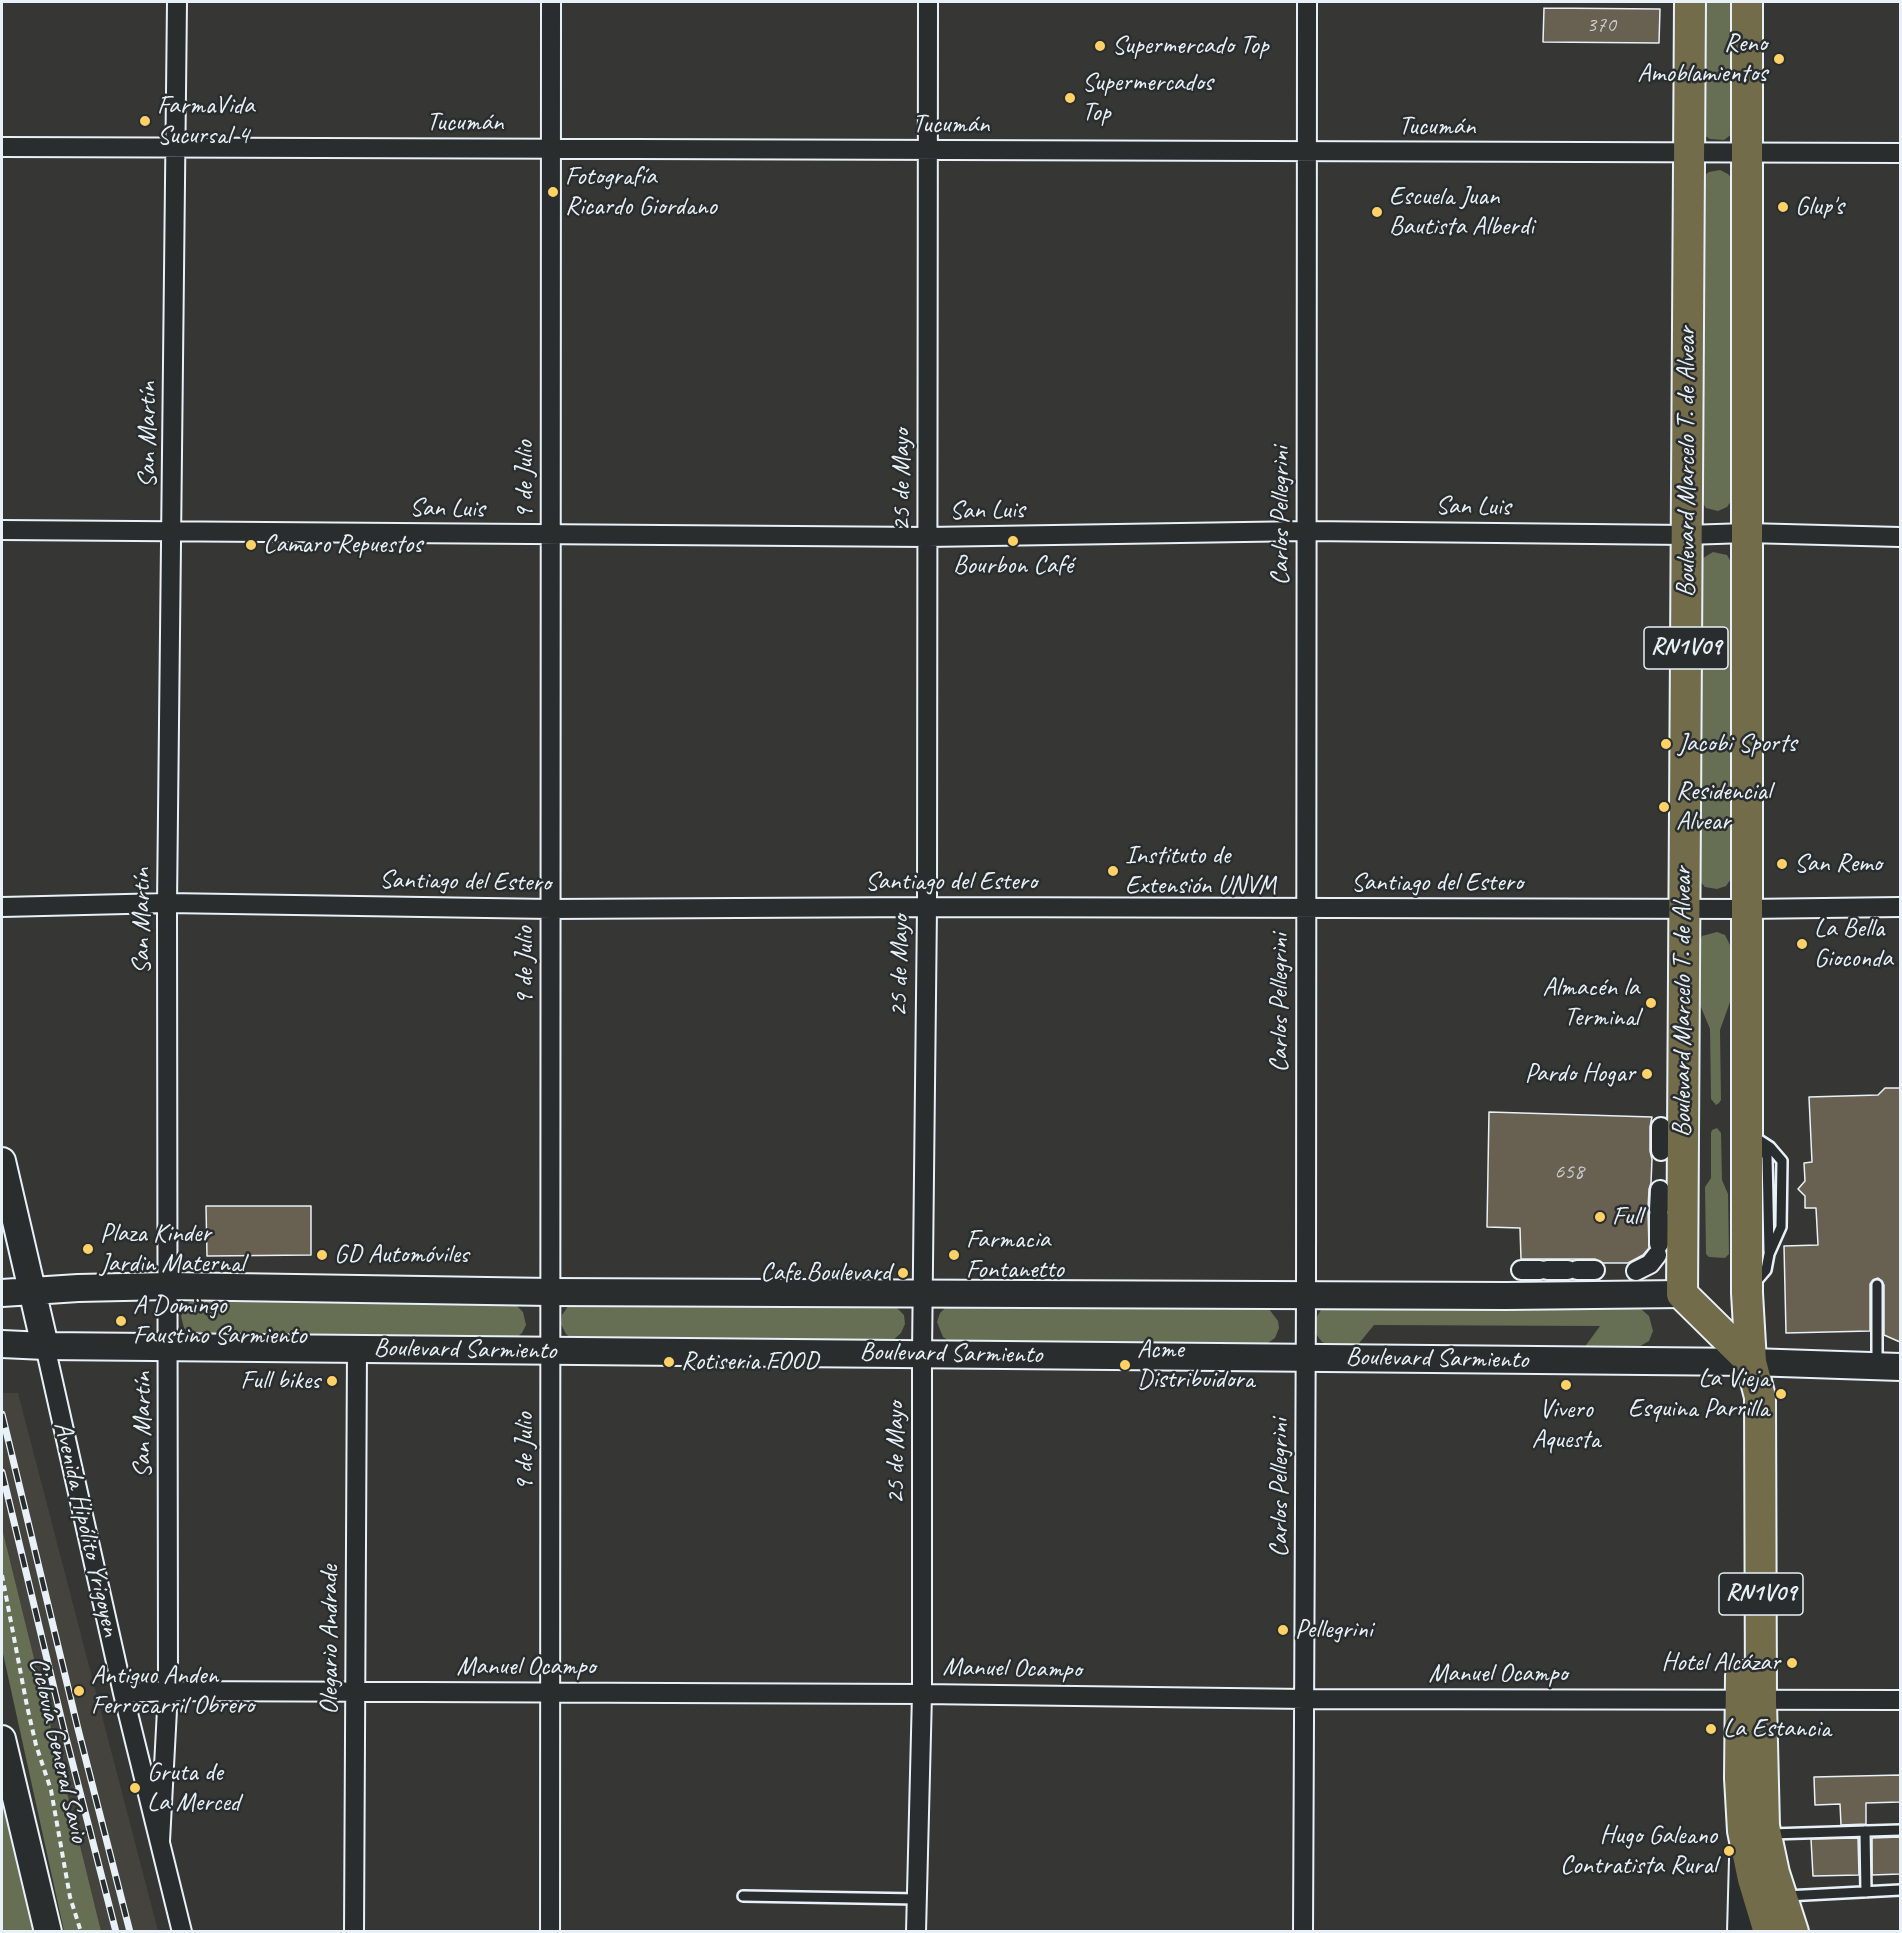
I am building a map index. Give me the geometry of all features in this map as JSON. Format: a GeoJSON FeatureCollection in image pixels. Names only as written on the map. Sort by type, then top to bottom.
{"type":"FeatureCollection","features":[{"type":"Feature","properties":{"kind":"main road","name":"Boulevard Marcelo T. de Alvear"},"geometry":{"type":"LineString","coordinates":[[1682,1294],[1690,2]]}},
{"type":"Feature","properties":{"kind":"main road","name":"RN1V09"},"geometry":{"type":"LineString","coordinates":[[1747,2],[1747,1132],[1760,1231],[1747,1293],[1751,1362],[1744,1397],[1751,1700],[1740,1778],[1758,1831],[1747,1856],[1768,1916],[1793,1932]]}},
{"type":"Feature","properties":{"kind":"main road","name":"Avenida Hipólito Yrigoyen"},"geometry":{"type":"LineString","coordinates":[[2,1161],[45,1346]]}},
{"type":"Feature","properties":{"kind":"main road"},"geometry":{"type":"LineString","coordinates":[[2,1293],[168,1286],[550,1292],[1516,1296],[1682,1294],[1751,1362]]}},
{"type":"Feature","properties":{"kind":"main road","name":"Boulevard Sarmiento"},"geometry":{"type":"LineString","coordinates":[[2,1344],[1751,1362],[1900,1367]]}},
{"type":"Feature","properties":{"kind":"main road"},"geometry":{"type":"LineString","coordinates":[[2,1739],[48,1932]]}},
{"type":"Feature","properties":{"kind":"main road"},"geometry":{"type":"LineString","coordinates":[[1741,1932],[1758,1831]]}},
{"type":"Feature","properties":{"kind":"street","name":"San Martín"},"geometry":{"type":"LineString","coordinates":[[160,1841],[168,1691],[167,903],[177,2]]}},
{"type":"Feature","properties":{"kind":"street","name":"9 de Julio"},"geometry":{"type":"LineString","coordinates":[[550,1932],[551,2]]}},
{"type":"Feature","properties":{"kind":"street","name":"25 de Mayo"},"geometry":{"type":"LineString","coordinates":[[916,1932],[922,1694],[922,1292],[927,907],[928,2]]}},
{"type":"Feature","properties":{"kind":"street","name":"Carlos Pellegrini"},"geometry":{"type":"LineString","coordinates":[[1303,1932],[1306,1358],[1307,2]]}},
{"type":"Feature","properties":{"kind":"street","name":"Tucumán"},"geometry":{"type":"LineString","coordinates":[[2,147],[1900,153]]}},
{"type":"Feature","properties":{"kind":"street","name":"San Luis"},"geometry":{"type":"LineString","coordinates":[[2,530],[551,536],[927,537],[1307,531],[1686,535],[1747,533],[1900,537]]}},
{"type":"Feature","properties":{"kind":"street","name":"Santiago del Estero"},"geometry":{"type":"LineString","coordinates":[[2,907],[167,903],[550,909],[1900,907]]}},
{"type":"Feature","properties":{"kind":"street"},"geometry":{"type":"LineString","coordinates":[[1661,1127],[1661,1151]]}},
{"type":"Feature","properties":{"kind":"street"},"geometry":{"type":"LineString","coordinates":[[1636,1271],[1650,1264],[1658,1249],[1660,1190]]}},
{"type":"Feature","properties":{"kind":"street"},"geometry":{"type":"LineString","coordinates":[[1521,1270],[1595,1270]]}},
{"type":"Feature","properties":{"kind":"street","name":"Avenida Hipólito Yrigoyen"},"geometry":{"type":"LineString","coordinates":[[45,1346],[123,1693],[182,1932]]}},
{"type":"Feature","properties":{"kind":"street","name":"Olegario Andrade"},"geometry":{"type":"LineString","coordinates":[[354,1932],[357,1348]]}},
{"type":"Feature","properties":{"kind":"street","name":"Manuel Ocampo"},"geometry":{"type":"LineString","coordinates":[[123,1693],[168,1691],[922,1694],[1305,1699],[1900,1700]]}},
{"type":"Feature","properties":{"kind":"lane"},"geometry":{"type":"LineString","coordinates":[[1877,1285],[1877,1357]]}},
{"type":"Feature","properties":{"kind":"lane"},"geometry":{"type":"LineString","coordinates":[[1758,1831],[1900,1830]]}},
{"type":"Feature","properties":{"kind":"lane"},"geometry":{"type":"LineString","coordinates":[[1865,1831],[1866,1892]]}},
{"type":"Feature","properties":{"kind":"lane"},"geometry":{"type":"LineString","coordinates":[[1768,1916],[1866,1892],[1900,1890]]}},
{"type":"Feature","properties":{"kind":"lane"},"geometry":{"type":"LineString","coordinates":[[743,1896],[916,1899]]}},
{"type":"Feature","properties":{"kind":"path","name":"Ciclovía General Savio"},"geometry":{"type":"LineString","coordinates":[[2,1575],[27,1706],[36,1746],[51,1790],[70,1897],[81,1932]]}},
{"type":"Feature","properties":{"kind":"shaded area"},"geometry":{"type":"Polygon","coordinates":[[[2,1393],[18,1393],[158,1931],[101,1931],[2,1528],[2,1393]]]}},
{"type":"Feature","properties":{"kind":"green space"},"geometry":{"type":"Polygon","coordinates":[[[1701,2],[1735,2],[1734,130],[1724,140],[1710,139],[1701,133],[1701,2]]]}},
{"type":"Feature","properties":{"kind":"green space"},"geometry":{"type":"Polygon","coordinates":[[[1720,170],[1734,181],[1732,500],[1727,507],[1718,511],[1706,508],[1699,498],[1702,177],[1709,172],[1720,170]]]}},
{"type":"Feature","properties":{"kind":"green space"},"geometry":{"type":"Polygon","coordinates":[[[1713,552],[1727,555],[1732,564],[1731,879],[1726,886],[1717,889],[1705,887],[1698,879],[1700,560],[1713,552]]]}},
{"type":"Feature","properties":{"kind":"green space"},"geometry":{"type":"Polygon","coordinates":[[[1717,932],[1725,935],[1730,945],[1730,1002],[1720,1030],[1721,1100],[1716,1105],[1711,1099],[1710,1029],[1698,1000],[1698,946],[1702,936],[1717,932]]]}},
{"type":"Feature","properties":{"kind":"green space"},"geometry":{"type":"Polygon","coordinates":[[[1717,1128],[1721,1133],[1722,1180],[1728,1194],[1729,1254],[1725,1258],[1709,1257],[1706,1254],[1705,1187],[1711,1178],[1711,1133],[1717,1128]]]}},
{"type":"Feature","properties":{"kind":"green space"},"geometry":{"type":"Polygon","coordinates":[[[199,1299],[507,1301],[516,1305],[523,1312],[526,1325],[515,1339],[190,1336],[184,1328],[181,1316],[189,1302],[199,1299]]]}},
{"type":"Feature","properties":{"kind":"green space"},"geometry":{"type":"Polygon","coordinates":[[[569,1305],[895,1306],[904,1315],[905,1324],[901,1333],[891,1342],[574,1341],[566,1334],[561,1324],[562,1315],[569,1305]]]}},
{"type":"Feature","properties":{"kind":"green space"},"geometry":{"type":"Polygon","coordinates":[[[1258,1305],[1269,1309],[1278,1321],[1279,1328],[1275,1338],[1265,1345],[954,1344],[943,1337],[937,1322],[940,1313],[947,1306],[1258,1305]]]}},
{"type":"Feature","properties":{"kind":"green space"},"geometry":{"type":"Polygon","coordinates":[[[1336,1306],[1632,1308],[1641,1309],[1649,1316],[1653,1331],[1649,1341],[1637,1348],[1584,1348],[1600,1326],[1374,1325],[1356,1347],[1330,1345],[1322,1342],[1316,1334],[1314,1321],[1321,1310],[1336,1306]]]}},
{"type":"Feature","properties":{"kind":"green space"},"geometry":{"type":"Polygon","coordinates":[[[2,1528],[101,1931],[64,1931],[2,1649],[2,1528]]]}},
{"type":"Feature","properties":{"kind":"green space"},"geometry":{"type":"Polygon","coordinates":[[[2,1794],[34,1931],[2,1931],[2,1794]]]}},
{"type":"Feature","properties":{"kind":"building"},"geometry":{"type":"Polygon","coordinates":[[[1544,8],[1660,9],[1659,43],[1543,42],[1544,8]]]}},
{"type":"Feature","properties":{"kind":"building"},"geometry":{"type":"Polygon","coordinates":[[[1885,1088],[1900,1088],[1900,1342],[1884,1335],[1884,1285],[1878,1278],[1870,1284],[1870,1331],[1786,1333],[1784,1246],[1818,1245],[1816,1208],[1805,1208],[1805,1196],[1798,1189],[1805,1181],[1804,1163],[1812,1162],[1809,1097],[1878,1095],[1885,1088]]]}},
{"type":"Feature","properties":{"kind":"building"},"geometry":{"type":"Polygon","coordinates":[[[1489,1112],[1652,1117],[1650,1127],[1651,1183],[1648,1209],[1649,1248],[1643,1255],[1628,1263],[1603,1263],[1595,1259],[1521,1259],[1520,1228],[1487,1227],[1489,1112]]]}},
{"type":"Feature","properties":{"kind":"building"},"geometry":{"type":"Polygon","coordinates":[[[206,1206],[311,1206],[311,1255],[207,1256],[206,1206]]]}},
{"type":"Feature","properties":{"kind":"building"},"geometry":{"type":"Polygon","coordinates":[[[1900,1775],[1900,1802],[1866,1803],[1866,1824],[1841,1825],[1840,1804],[1815,1805],[1814,1777],[1900,1775]]]}},
{"type":"Feature","properties":{"kind":"building"},"geometry":{"type":"Polygon","coordinates":[[[1900,1837],[1900,1874],[1872,1875],[1872,1838],[1900,1837]]]}},
{"type":"Feature","properties":{"kind":"building"},"geometry":{"type":"Polygon","coordinates":[[[1858,1838],[1859,1875],[1813,1876],[1811,1839],[1858,1838]]]}},
{"type":"Feature","properties":{"kind":"railway"},"geometry":{"type":"LineString","coordinates":[[2,1414],[130,1932]]}},
{"type":"Feature","properties":{"kind":"railway"},"geometry":{"type":"LineString","coordinates":[[2,1472],[65,1734],[116,1932]]}},
{"type":"Feature","properties":{"kind":"place","name":"Supermercado Top"},"geometry":{"type":"Point","coordinates":[1100,46]}},
{"type":"Feature","properties":{"kind":"place","name":"Reno Amoblamientos"},"geometry":{"type":"Point","coordinates":[1779,59]}},
{"type":"Feature","properties":{"kind":"place","name":"Supermercados Top"},"geometry":{"type":"Point","coordinates":[1070,98]}},
{"type":"Feature","properties":{"kind":"place","name":"FarmaVida Sucursal 4"},"geometry":{"type":"Point","coordinates":[145,121]}},
{"type":"Feature","properties":{"kind":"place","name":"Fotografía Ricardo Giordano"},"geometry":{"type":"Point","coordinates":[553,192]}},
{"type":"Feature","properties":{"kind":"place","name":"Glup's"},"geometry":{"type":"Point","coordinates":[1783,207]}},
{"type":"Feature","properties":{"kind":"place","name":"Escuela Juan Bautista Alberdi"},"geometry":{"type":"Point","coordinates":[1377,212]}},
{"type":"Feature","properties":{"kind":"place","name":"Bourbon Café"},"geometry":{"type":"Point","coordinates":[1013,541]}},
{"type":"Feature","properties":{"kind":"place","name":"Camaro Repuestos"},"geometry":{"type":"Point","coordinates":[251,545]}},
{"type":"Feature","properties":{"kind":"place","name":"Jacobi Sports"},"geometry":{"type":"Point","coordinates":[1666,744]}},
{"type":"Feature","properties":{"kind":"place","name":"Residencial Alvear"},"geometry":{"type":"Point","coordinates":[1664,807]}},
{"type":"Feature","properties":{"kind":"place","name":"San Remo"},"geometry":{"type":"Point","coordinates":[1782,864]}},
{"type":"Feature","properties":{"kind":"place","name":"Instituto de Extensión UNVM"},"geometry":{"type":"Point","coordinates":[1113,871]}},
{"type":"Feature","properties":{"kind":"place","name":"La Bella Gioconda"},"geometry":{"type":"Point","coordinates":[1802,944]}},
{"type":"Feature","properties":{"kind":"place","name":"Almacén la Terminal"},"geometry":{"type":"Point","coordinates":[1651,1003]}},
{"type":"Feature","properties":{"kind":"place","name":"Pardo Hogar"},"geometry":{"type":"Point","coordinates":[1647,1074]}},
{"type":"Feature","properties":{"kind":"place","name":"Full"},"geometry":{"type":"Point","coordinates":[1600,1217]}},
{"type":"Feature","properties":{"kind":"place","name":"Plaza Kinder Jardin Maternal"},"geometry":{"type":"Point","coordinates":[88,1249]}},
{"type":"Feature","properties":{"kind":"place","name":"GD Automóviles"},"geometry":{"type":"Point","coordinates":[322,1255]}},
{"type":"Feature","properties":{"kind":"place","name":"Farmacia Fontanetto"},"geometry":{"type":"Point","coordinates":[954,1255]}},
{"type":"Feature","properties":{"kind":"place","name":"Cafe Boulevard"},"geometry":{"type":"Point","coordinates":[903,1273]}},
{"type":"Feature","properties":{"kind":"place","name":"A Domingo Faustino Sarmiento"},"geometry":{"type":"Point","coordinates":[121,1321]}},
{"type":"Feature","properties":{"kind":"place","name":"Rotiseria FOOD"},"geometry":{"type":"Point","coordinates":[669,1362]}},
{"type":"Feature","properties":{"kind":"place","name":"Acme Distribuidora"},"geometry":{"type":"Point","coordinates":[1125,1365]}},
{"type":"Feature","properties":{"kind":"place","name":"Full bikes"},"geometry":{"type":"Point","coordinates":[332,1381]}},
{"type":"Feature","properties":{"kind":"place","name":"Vivero Aquesta"},"geometry":{"type":"Point","coordinates":[1566,1385]}},
{"type":"Feature","properties":{"kind":"place","name":"La Vieja Esquina Parrilla"},"geometry":{"type":"Point","coordinates":[1781,1394]}},
{"type":"Feature","properties":{"kind":"place","name":"Pellegrini"},"geometry":{"type":"Point","coordinates":[1283,1630]}},
{"type":"Feature","properties":{"kind":"place","name":"Hotel Alcázar"},"geometry":{"type":"Point","coordinates":[1792,1663]}},
{"type":"Feature","properties":{"kind":"place","name":"Antiguo Anden Ferrocarril Obrero"},"geometry":{"type":"Point","coordinates":[79,1691]}},
{"type":"Feature","properties":{"kind":"place","name":"La Estancia"},"geometry":{"type":"Point","coordinates":[1711,1729]}},
{"type":"Feature","properties":{"kind":"place","name":"Gruta de La Merced"},"geometry":{"type":"Point","coordinates":[135,1788]}},
{"type":"Feature","properties":{"kind":"place","name":"Hugo Galeano Contratista Rural"},"geometry":{"type":"Point","coordinates":[1729,1851]}}]}
